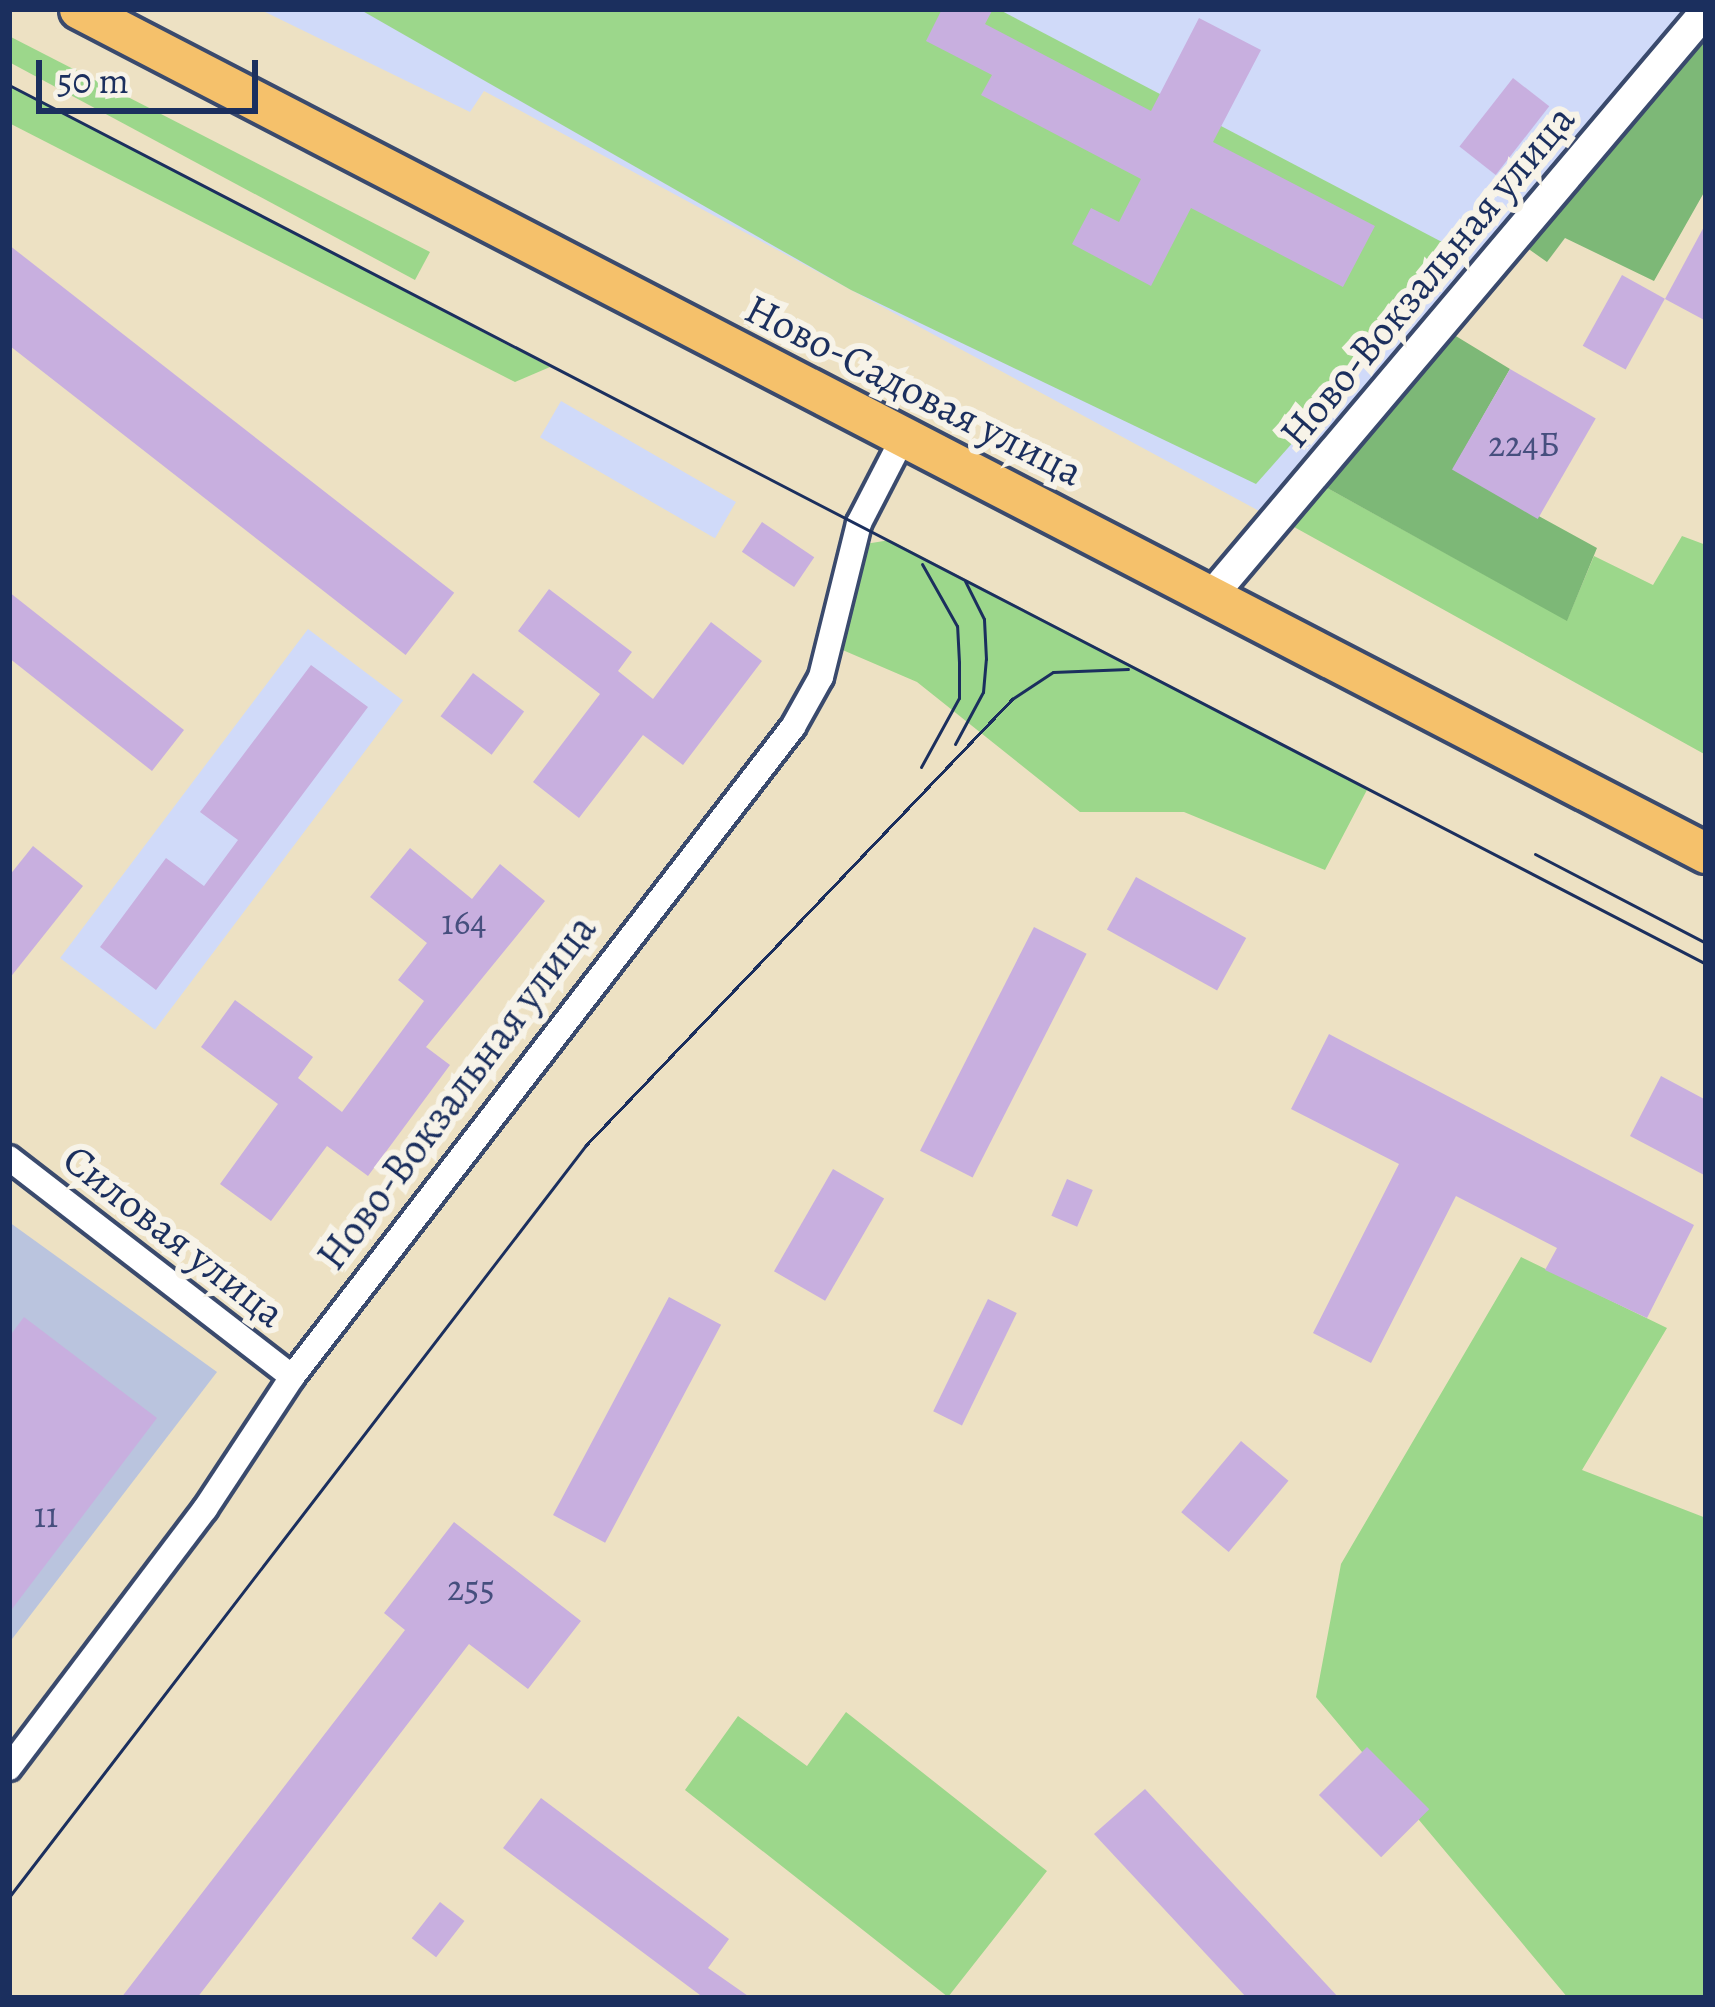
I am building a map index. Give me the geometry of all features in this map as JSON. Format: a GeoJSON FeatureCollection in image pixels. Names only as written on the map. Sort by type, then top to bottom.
{"type":"FeatureCollection","features":[{"type":"Feature","properties":{"kind":"main road","name":"Ново-Садовая улица"},"geometry":{"type":"LineString","coordinates":[[80,9],[1706,853]]}},
{"type":"Feature","properties":{"kind":"street","name":"Ново-Вокзальная улица"},"geometry":{"type":"LineString","coordinates":[[1213,594],[1706,11]]}},
{"type":"Feature","properties":{"kind":"street","name":"Ново-Вокзальная улица"},"geometry":{"type":"LineString","coordinates":[[9,1768],[205,1509],[292,1377],[793,727],[821,677],[859,524],[904,436]]}},
{"type":"Feature","properties":{"kind":"street","name":"Силовая улица"},"geometry":{"type":"LineString","coordinates":[[9,1158],[292,1377]]}},
{"type":"Feature","properties":{"kind":"shaded area"},"geometry":{"type":"Polygon","coordinates":[[[259,9],[1688,9],[1261,512],[484,91],[470,112],[259,9]]]}},
{"type":"Feature","properties":{"kind":"shaded area"},"geometry":{"type":"Polygon","coordinates":[[[561,401],[736,502],[715,538],[540,437],[561,401]]]}},
{"type":"Feature","properties":{"kind":"shaded area"},"geometry":{"type":"Polygon","coordinates":[[[308,629],[403,701],[155,1030],[60,958],[308,629]]]}},
{"type":"Feature","properties":{"kind":"shaded area"},"geometry":{"type":"Polygon","coordinates":[[[9,1222],[217,1372],[9,1643],[9,1222]]]}},
{"type":"Feature","properties":{"kind":"green space"},"geometry":{"type":"Polygon","coordinates":[[[359,9],[998,9],[1461,252],[1256,484],[851,290],[359,9]]]}},
{"type":"Feature","properties":{"kind":"green space"},"geometry":{"type":"Polygon","coordinates":[[[1706,10],[1706,189],[1654,281],[1565,238],[1547,262],[1513,238],[1706,10]]]}},
{"type":"Feature","properties":{"kind":"green space"},"geometry":{"type":"Polygon","coordinates":[[[9,36],[430,252],[415,280],[9,62],[9,36]]]}},
{"type":"Feature","properties":{"kind":"green space"},"geometry":{"type":"Polygon","coordinates":[[[9,85],[550,367],[515,382],[9,123],[9,85]]]}},
{"type":"Feature","properties":{"kind":"green space"},"geometry":{"type":"Polygon","coordinates":[[[1441,327],[1510,369],[1453,469],[1597,548],[1567,621],[1311,479],[1441,327]]]}},
{"type":"Feature","properties":{"kind":"green space"},"geometry":{"type":"Polygon","coordinates":[[[1311,479],[1567,620],[1594,556],[1653,585],[1682,536],[1706,545],[1706,755],[1276,517],[1311,479]]]}},
{"type":"Feature","properties":{"kind":"green space"},"geometry":{"type":"Polygon","coordinates":[[[890,540],[1368,788],[1325,870],[1184,812],[1080,812],[917,682],[831,645],[853,546],[890,540]]]}},
{"type":"Feature","properties":{"kind":"green space"},"geometry":{"type":"Polygon","coordinates":[[[1521,1257],[1667,1328],[1582,1470],[1706,1518],[1706,1998],[1568,1998],[1316,1697],[1341,1564],[1521,1257]]]}},
{"type":"Feature","properties":{"kind":"green space"},"geometry":{"type":"Polygon","coordinates":[[[846,1712],[1047,1871],[948,1997],[685,1790],[738,1716],[807,1766],[846,1712]]]}},
{"type":"Feature","properties":{"kind":"building"},"geometry":{"type":"Polygon","coordinates":[[[942,9],[993,9],[985,24],[1151,111],[1199,18],[1261,50],[1213,142],[1375,226],[1343,287],[1191,208],[1151,286],[1072,244],[1091,208],[1119,222],[1141,179],[981,95],[992,75],[926,41],[942,9]]]}},
{"type":"Feature","properties":{"kind":"building"},"geometry":{"type":"Polygon","coordinates":[[[1513,78],[1549,106],[1496,175],[1459,147],[1513,78]]]}},
{"type":"Feature","properties":{"kind":"building"},"geometry":{"type":"Polygon","coordinates":[[[1706,223],[1706,321],[1665,299],[1706,223]]]}},
{"type":"Feature","properties":{"kind":"building"},"geometry":{"type":"Polygon","coordinates":[[[9,245],[454,593],[406,655],[9,345],[9,245]]]}},
{"type":"Feature","properties":{"kind":"building"},"geometry":{"type":"Polygon","coordinates":[[[1622,275],[1665,299],[1626,370],[1583,346],[1622,275]]]}},
{"type":"Feature","properties":{"kind":"building"},"geometry":{"type":"Polygon","coordinates":[[[1510,369],[1596,418],[1538,519],[1452,469],[1510,369]]]}},
{"type":"Feature","properties":{"kind":"building"},"geometry":{"type":"Polygon","coordinates":[[[762,522],[814,557],[794,587],[742,552],[762,522]]]}},
{"type":"Feature","properties":{"kind":"building"},"geometry":{"type":"Polygon","coordinates":[[[549,589],[632,652],[618,671],[653,699],[711,622],[762,661],[683,765],[643,735],[579,818],[533,782],[600,694],[518,631],[549,589]]]}},
{"type":"Feature","properties":{"kind":"building"},"geometry":{"type":"Polygon","coordinates":[[[9,592],[184,730],[152,771],[9,658],[9,592]]]}},
{"type":"Feature","properties":{"kind":"building"},"geometry":{"type":"Polygon","coordinates":[[[311,665],[368,707],[156,990],[100,947],[166,858],[204,886],[238,840],[200,812],[311,665]]]}},
{"type":"Feature","properties":{"kind":"building"},"geometry":{"type":"Polygon","coordinates":[[[473,673],[524,712],[492,755],[441,716],[473,673]]]}},
{"type":"Feature","properties":{"kind":"building"},"geometry":{"type":"Polygon","coordinates":[[[33,846],[83,886],[9,979],[9,876],[33,846]]]}},
{"type":"Feature","properties":{"kind":"building"},"geometry":{"type":"Polygon","coordinates":[[[410,848],[472,899],[500,864],[545,901],[426,1047],[450,1065],[368,1176],[327,1146],[271,1221],[220,1184],[278,1104],[201,1047],[235,1000],[313,1057],[298,1078],[342,1112],[424,1001],[398,980],[427,943],[370,897],[410,848]]]}},
{"type":"Feature","properties":{"kind":"building"},"geometry":{"type":"Polygon","coordinates":[[[1136,877],[1246,938],[1217,991],[1107,929],[1136,877]]]}},
{"type":"Feature","properties":{"kind":"building"},"geometry":{"type":"Polygon","coordinates":[[[1034,927],[1087,954],[973,1177],[920,1151],[1034,927]]]}},
{"type":"Feature","properties":{"kind":"building"},"geometry":{"type":"Polygon","coordinates":[[[1329,1034],[1694,1225],[1647,1318],[1545,1270],[1557,1248],[1456,1196],[1371,1363],[1313,1333],[1399,1164],[1291,1109],[1329,1034]]]}},
{"type":"Feature","properties":{"kind":"building"},"geometry":{"type":"Polygon","coordinates":[[[1661,1076],[1706,1100],[1706,1176],[1630,1136],[1661,1076]]]}},
{"type":"Feature","properties":{"kind":"building"},"geometry":{"type":"Polygon","coordinates":[[[833,1169],[884,1198],[825,1301],[774,1271],[833,1169]]]}},
{"type":"Feature","properties":{"kind":"building"},"geometry":{"type":"Polygon","coordinates":[[[1067,1179],[1093,1190],[1077,1227],[1051,1216],[1067,1179]]]}},
{"type":"Feature","properties":{"kind":"building"},"geometry":{"type":"Polygon","coordinates":[[[669,1297],[721,1325],[605,1543],[553,1515],[669,1297]]]}},
{"type":"Feature","properties":{"kind":"building"},"geometry":{"type":"Polygon","coordinates":[[[988,1299],[1017,1313],[962,1425],[933,1411],[988,1299]]]}},
{"type":"Feature","properties":{"kind":"building"},"geometry":{"type":"Polygon","coordinates":[[[24,1317],[157,1418],[9,1613],[9,1337],[24,1317]]]}},
{"type":"Feature","properties":{"kind":"building"},"geometry":{"type":"Polygon","coordinates":[[[1241,1441],[1288,1481],[1229,1552],[1181,1512],[1241,1441]]]}},
{"type":"Feature","properties":{"kind":"building"},"geometry":{"type":"Polygon","coordinates":[[[454,1522],[581,1621],[528,1689],[469,1644],[197,1998],[121,1998],[405,1630],[384,1613],[454,1522]]]}},
{"type":"Feature","properties":{"kind":"building"},"geometry":{"type":"Polygon","coordinates":[[[1367,1747],[1429,1809],[1381,1857],[1319,1795],[1367,1747]]]}},
{"type":"Feature","properties":{"kind":"building"},"geometry":{"type":"Polygon","coordinates":[[[1145,1789],[1339,1998],[1247,1998],[1094,1834],[1145,1789]]]}},
{"type":"Feature","properties":{"kind":"building"},"geometry":{"type":"Polygon","coordinates":[[[541,1798],[729,1939],[708,1968],[751,1998],[704,1998],[503,1848],[541,1798]]]}},
{"type":"Feature","properties":{"kind":"building"},"geometry":{"type":"Polygon","coordinates":[[[440,1902],[464,1921],[436,1957],[412,1938],[440,1902]]]}},
{"type":"Feature","properties":{"kind":"tram line"},"geometry":{"type":"LineString","coordinates":[[9,85],[1706,964]]}},
{"type":"Feature","properties":{"kind":"tram line"},"geometry":{"type":"LineString","coordinates":[[921,767],[959,698],[957,626],[922,564]]}},
{"type":"Feature","properties":{"kind":"tram line"},"geometry":{"type":"LineString","coordinates":[[955,744],[983,692],[986,659],[984,619],[965,581]]}},
{"type":"Feature","properties":{"kind":"tram line"},"geometry":{"type":"LineString","coordinates":[[9,1897],[586,1145],[1012,699],[1053,672],[1128,669]]}},
{"type":"Feature","properties":{"kind":"tram line"},"geometry":{"type":"LineString","coordinates":[[1535,854],[1706,943]]}}]}
